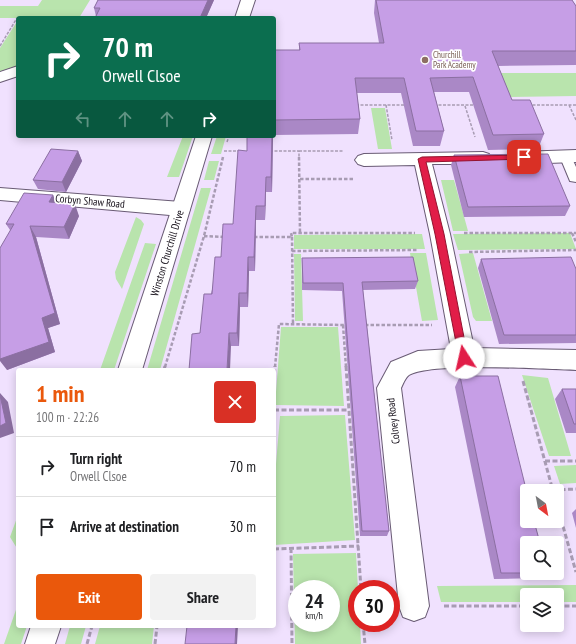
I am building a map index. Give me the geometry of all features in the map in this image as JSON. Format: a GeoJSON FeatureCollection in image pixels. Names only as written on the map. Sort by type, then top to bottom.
{"type":"FeatureCollection","features":[{"type":"Feature","properties":{"kind":"street"},"geometry":{"type":"LineString","coordinates":[[243,16],[248,0]]}},
{"type":"Feature","properties":{"kind":"street"},"geometry":{"type":"LineString","coordinates":[[0,77],[16,72]]}},
{"type":"Feature","properties":{"kind":"street","name":"Winston Churchill Drive"},"geometry":{"type":"LineString","coordinates":[[131,368],[203,138]]}},
{"type":"Feature","properties":{"kind":"street"},"geometry":{"type":"LineString","coordinates":[[364,160],[571,156]]}},
{"type":"Feature","properties":{"kind":"street"},"geometry":{"type":"LineString","coordinates":[[422,159],[441,243],[464,358]]}},
{"type":"Feature","properties":{"kind":"street","name":"Corbyn Shaw Road"},"geometry":{"type":"LineString","coordinates":[[3,199],[180,209]]}},
{"type":"Feature","properties":{"kind":"street","name":"Colney Road"},"geometry":{"type":"LineString","coordinates":[[414,606],[389,388],[399,369],[418,361],[464,358],[576,360]]}},
{"type":"Feature","properties":{"kind":"street"},"geometry":{"type":"LineString","coordinates":[[40,644],[45,628]]}},
{"type":"Feature","properties":{"kind":"lane"},"geometry":{"type":"LineString","coordinates":[[571,156],[574,178]]}},
{"type":"Feature","properties":{"kind":"path"},"geometry":{"type":"LineString","coordinates":[[0,46],[16,20]]}},
{"type":"Feature","properties":{"kind":"path"},"geometry":{"type":"LineString","coordinates":[[349,105],[410,105]]}},
{"type":"Feature","properties":{"kind":"path"},"geometry":{"type":"LineString","coordinates":[[386,105],[396,160]]}},
{"type":"Feature","properties":{"kind":"path"},"geometry":{"type":"LineString","coordinates":[[433,105],[481,105]]}},
{"type":"Feature","properties":{"kind":"path"},"geometry":{"type":"LineString","coordinates":[[465,105],[495,158]]}},
{"type":"Feature","properties":{"kind":"path"},"geometry":{"type":"LineString","coordinates":[[521,105],[576,105]]}},
{"type":"Feature","properties":{"kind":"path"},"geometry":{"type":"LineString","coordinates":[[569,105],[576,120]]}},
{"type":"Feature","properties":{"kind":"path"},"geometry":{"type":"LineString","coordinates":[[165,368],[204,236],[228,138]]}},
{"type":"Feature","properties":{"kind":"path"},"geometry":{"type":"LineString","coordinates":[[269,151],[362,150],[364,160]]}},
{"type":"Feature","properties":{"kind":"path"},"geometry":{"type":"LineString","coordinates":[[224,151],[247,151]]}},
{"type":"Feature","properties":{"kind":"path"},"geometry":{"type":"LineString","coordinates":[[299,151],[300,233]]}},
{"type":"Feature","properties":{"kind":"path"},"geometry":{"type":"LineString","coordinates":[[292,251],[425,250],[441,243],[576,232]]}},
{"type":"Feature","properties":{"kind":"path"},"geometry":{"type":"LineString","coordinates":[[293,324],[292,234],[300,233],[441,243],[576,250]]}},
{"type":"Feature","properties":{"kind":"path"},"geometry":{"type":"LineString","coordinates":[[572,233],[576,242]]}},
{"type":"Feature","properties":{"kind":"path"},"geometry":{"type":"LineString","coordinates":[[204,236],[228,237]]}},
{"type":"Feature","properties":{"kind":"path"},"geometry":{"type":"LineString","coordinates":[[252,237],[292,237]]}},
{"type":"Feature","properties":{"kind":"path"},"geometry":{"type":"LineString","coordinates":[[275,368],[279,324],[351,325]]}},
{"type":"Feature","properties":{"kind":"path"},"geometry":{"type":"LineString","coordinates":[[358,325],[458,324]]}},
{"type":"Feature","properties":{"kind":"path"},"geometry":{"type":"LineString","coordinates":[[343,325],[361,580]]}},
{"type":"Feature","properties":{"kind":"path"},"geometry":{"type":"LineString","coordinates":[[518,360],[551,484]]}},
{"type":"Feature","properties":{"kind":"path"},"geometry":{"type":"LineString","coordinates":[[276,410],[348,410]]}},
{"type":"Feature","properties":{"kind":"path"},"geometry":{"type":"LineString","coordinates":[[545,461],[576,461]]}},
{"type":"Feature","properties":{"kind":"path"},"geometry":{"type":"LineString","coordinates":[[564,490],[576,489]]}},
{"type":"Feature","properties":{"kind":"path"},"geometry":{"type":"LineString","coordinates":[[564,528],[576,572]]}},
{"type":"Feature","properties":{"kind":"path"},"geometry":{"type":"LineString","coordinates":[[276,549],[359,546]]}},
{"type":"Feature","properties":{"kind":"path"},"geometry":{"type":"LineString","coordinates":[[291,548],[292,644]]}},
{"type":"Feature","properties":{"kind":"path"},"geometry":{"type":"LineString","coordinates":[[414,606],[520,606]]}},
{"type":"Feature","properties":{"kind":"path"},"geometry":{"type":"LineString","coordinates":[[564,606],[576,606]]}},
{"type":"Feature","properties":{"kind":"path"},"geometry":{"type":"LineString","coordinates":[[87,644],[91,628]]}},
{"type":"Feature","properties":{"kind":"path"},"geometry":{"type":"LineString","coordinates":[[155,644],[157,628]]}},
{"type":"Feature","properties":{"kind":"path"},"geometry":{"type":"LineString","coordinates":[[364,632],[365,644]]}},
{"type":"Feature","properties":{"kind":"green space"},"geometry":{"type":"Polygon","coordinates":[[[42,0],[90,0],[80,16],[16,16],[16,18],[0,18],[0,6],[38,6],[42,0]]]}},
{"type":"Feature","properties":{"kind":"green space"},"geometry":{"type":"Polygon","coordinates":[[[16,23],[16,67],[0,72],[0,48],[16,23]]]}},
{"type":"Feature","properties":{"kind":"green space"},"geometry":{"type":"Polygon","coordinates":[[[500,73],[576,73],[576,96],[510,97],[500,73]]]}},
{"type":"Feature","properties":{"kind":"green space"},"geometry":{"type":"Polygon","coordinates":[[[371,108],[385,108],[392,149],[378,149],[371,108]]]}},
{"type":"Feature","properties":{"kind":"green space"},"geometry":{"type":"Polygon","coordinates":[[[182,138],[192,138],[179,177],[167,177],[182,138]]]}},
{"type":"Feature","properties":{"kind":"green space"},"geometry":{"type":"Polygon","coordinates":[[[216,138],[225,138],[221,154],[211,154],[216,138]]]}},
{"type":"Feature","properties":{"kind":"green space"},"geometry":{"type":"Polygon","coordinates":[[[209,161],[219,161],[214,180],[204,180],[209,161]]]}},
{"type":"Feature","properties":{"kind":"green space"},"geometry":{"type":"Polygon","coordinates":[[[441,180],[454,180],[468,231],[453,231],[441,180]]]}},
{"type":"Feature","properties":{"kind":"green space"},"geometry":{"type":"Polygon","coordinates":[[[201,188],[211,188],[161,368],[148,368],[201,188]]]}},
{"type":"Feature","properties":{"kind":"green space"},"geometry":{"type":"Polygon","coordinates":[[[136,217],[144,224],[122,289],[116,279],[115,272],[136,217]]]}},
{"type":"Feature","properties":{"kind":"green space"},"geometry":{"type":"Polygon","coordinates":[[[570,233],[576,249],[458,250],[453,234],[570,233]]]}},
{"type":"Feature","properties":{"kind":"green space"},"geometry":{"type":"Polygon","coordinates":[[[422,234],[425,249],[294,249],[294,235],[422,234]]]}},
{"type":"Feature","properties":{"kind":"green space"},"geometry":{"type":"Polygon","coordinates":[[[145,243],[156,244],[115,368],[101,368],[145,243]]]}},
{"type":"Feature","properties":{"kind":"green space"},"geometry":{"type":"Polygon","coordinates":[[[410,253],[426,253],[438,320],[422,321],[410,253]]]}},
{"type":"Feature","properties":{"kind":"green space"},"geometry":{"type":"Polygon","coordinates":[[[473,253],[492,321],[476,321],[473,317],[459,254],[473,253]]]}},
{"type":"Feature","properties":{"kind":"green space"},"geometry":{"type":"Polygon","coordinates":[[[294,254],[301,254],[303,321],[295,321],[294,254]]]}},
{"type":"Feature","properties":{"kind":"green space"},"geometry":{"type":"Polygon","coordinates":[[[281,327],[338,327],[344,406],[276,405],[281,327]]]}},
{"type":"Feature","properties":{"kind":"green space"},"geometry":{"type":"Polygon","coordinates":[[[522,375],[548,378],[571,456],[549,456],[522,375]]]}},
{"type":"Feature","properties":{"kind":"green space"},"geometry":{"type":"Polygon","coordinates":[[[345,415],[355,540],[276,545],[276,464],[280,416],[345,415]]]}},
{"type":"Feature","properties":{"kind":"green space"},"geometry":{"type":"Polygon","coordinates":[[[576,465],[576,483],[560,484],[554,466],[576,465]]]}},
{"type":"Feature","properties":{"kind":"green space"},"geometry":{"type":"Polygon","coordinates":[[[16,520],[16,547],[10,537],[16,520]]]}},
{"type":"Feature","properties":{"kind":"green space"},"geometry":{"type":"Polygon","coordinates":[[[356,553],[358,580],[348,580],[348,632],[360,632],[361,644],[295,644],[295,632],[340,632],[340,580],[294,580],[293,554],[356,553]]]}},
{"type":"Feature","properties":{"kind":"green space"},"geometry":{"type":"Polygon","coordinates":[[[576,585],[576,602],[564,602],[564,588],[520,588],[520,602],[441,602],[437,586],[576,585]]]}},
{"type":"Feature","properties":{"kind":"green space"},"geometry":{"type":"Polygon","coordinates":[[[16,610],[16,628],[26,628],[21,644],[4,644],[16,610]]]}},
{"type":"Feature","properties":{"kind":"green space"},"geometry":{"type":"Polygon","coordinates":[[[69,628],[85,628],[81,644],[65,644],[69,628]]]}},
{"type":"Feature","properties":{"kind":"green space"},"geometry":{"type":"Polygon","coordinates":[[[99,628],[154,628],[152,644],[95,644],[99,628]]]}},
{"type":"Feature","properties":{"kind":"building"},"geometry":{"type":"Polygon","coordinates":[[[98,0],[208,0],[201,16],[96,16],[100,8],[94,8],[98,0]]]}},
{"type":"Feature","properties":{"kind":"building","name":"Churchill Park Academy"},"geometry":{"type":"Polygon","coordinates":[[[376,0],[572,0],[576,6],[576,51],[492,51],[512,100],[530,100],[544,134],[493,135],[473,77],[430,78],[444,131],[416,131],[404,78],[355,78],[360,119],[276,120],[276,50],[300,50],[299,43],[384,43],[376,0]]]}},
{"type":"Feature","properties":{"kind":"building"},"geometry":{"type":"Polygon","coordinates":[[[247,138],[272,138],[271,177],[266,177],[265,206],[256,206],[254,257],[248,257],[247,293],[239,293],[237,333],[229,333],[227,368],[189,368],[192,334],[200,333],[204,294],[212,294],[215,257],[221,257],[223,224],[233,224],[238,150],[247,151],[247,138]]]}},
{"type":"Feature","properties":{"kind":"building"},"geometry":{"type":"Polygon","coordinates":[[[51,149],[78,151],[62,182],[33,180],[51,149]]]}},
{"type":"Feature","properties":{"kind":"building"},"geometry":{"type":"Polygon","coordinates":[[[548,154],[570,206],[468,207],[454,155],[548,154]]]}},
{"type":"Feature","properties":{"kind":"building"},"geometry":{"type":"Polygon","coordinates":[[[24,193],[53,195],[49,202],[75,204],[64,227],[30,226],[55,313],[42,318],[49,342],[0,359],[0,248],[14,224],[6,224],[24,193]]]}},
{"type":"Feature","properties":{"kind":"building"},"geometry":{"type":"Polygon","coordinates":[[[413,257],[418,281],[362,282],[389,531],[362,531],[343,283],[303,283],[302,258],[413,257]]]}},
{"type":"Feature","properties":{"kind":"building"},"geometry":{"type":"Polygon","coordinates":[[[571,257],[576,269],[576,335],[504,335],[481,259],[571,257]]]}},
{"type":"Feature","properties":{"kind":"building"},"geometry":{"type":"Polygon","coordinates":[[[460,376],[498,376],[525,484],[520,484],[520,528],[536,528],[538,536],[520,536],[520,573],[501,573],[460,376]]]}},
{"type":"Feature","properties":{"kind":"building"},"geometry":{"type":"Polygon","coordinates":[[[562,389],[576,389],[576,424],[574,424],[562,389]]]}},
{"type":"Feature","properties":{"kind":"building"},"geometry":{"type":"Polygon","coordinates":[[[0,395],[6,423],[0,426],[0,395]]]}},
{"type":"Feature","properties":{"kind":"building"},"geometry":{"type":"Polygon","coordinates":[[[187,628],[236,628],[235,644],[185,644],[187,628]]]}},
{"type":"Feature","properties":{"kind":"place","name":"Churchill Park Academy"},"geometry":{"type":"Point","coordinates":[425,60]}},
{"type":"Feature","properties":{"kind":"route"},"geometry":{"type":"LineString","coordinates":[[464,358],[440,234],[422,159],[524,157]]}}]}
